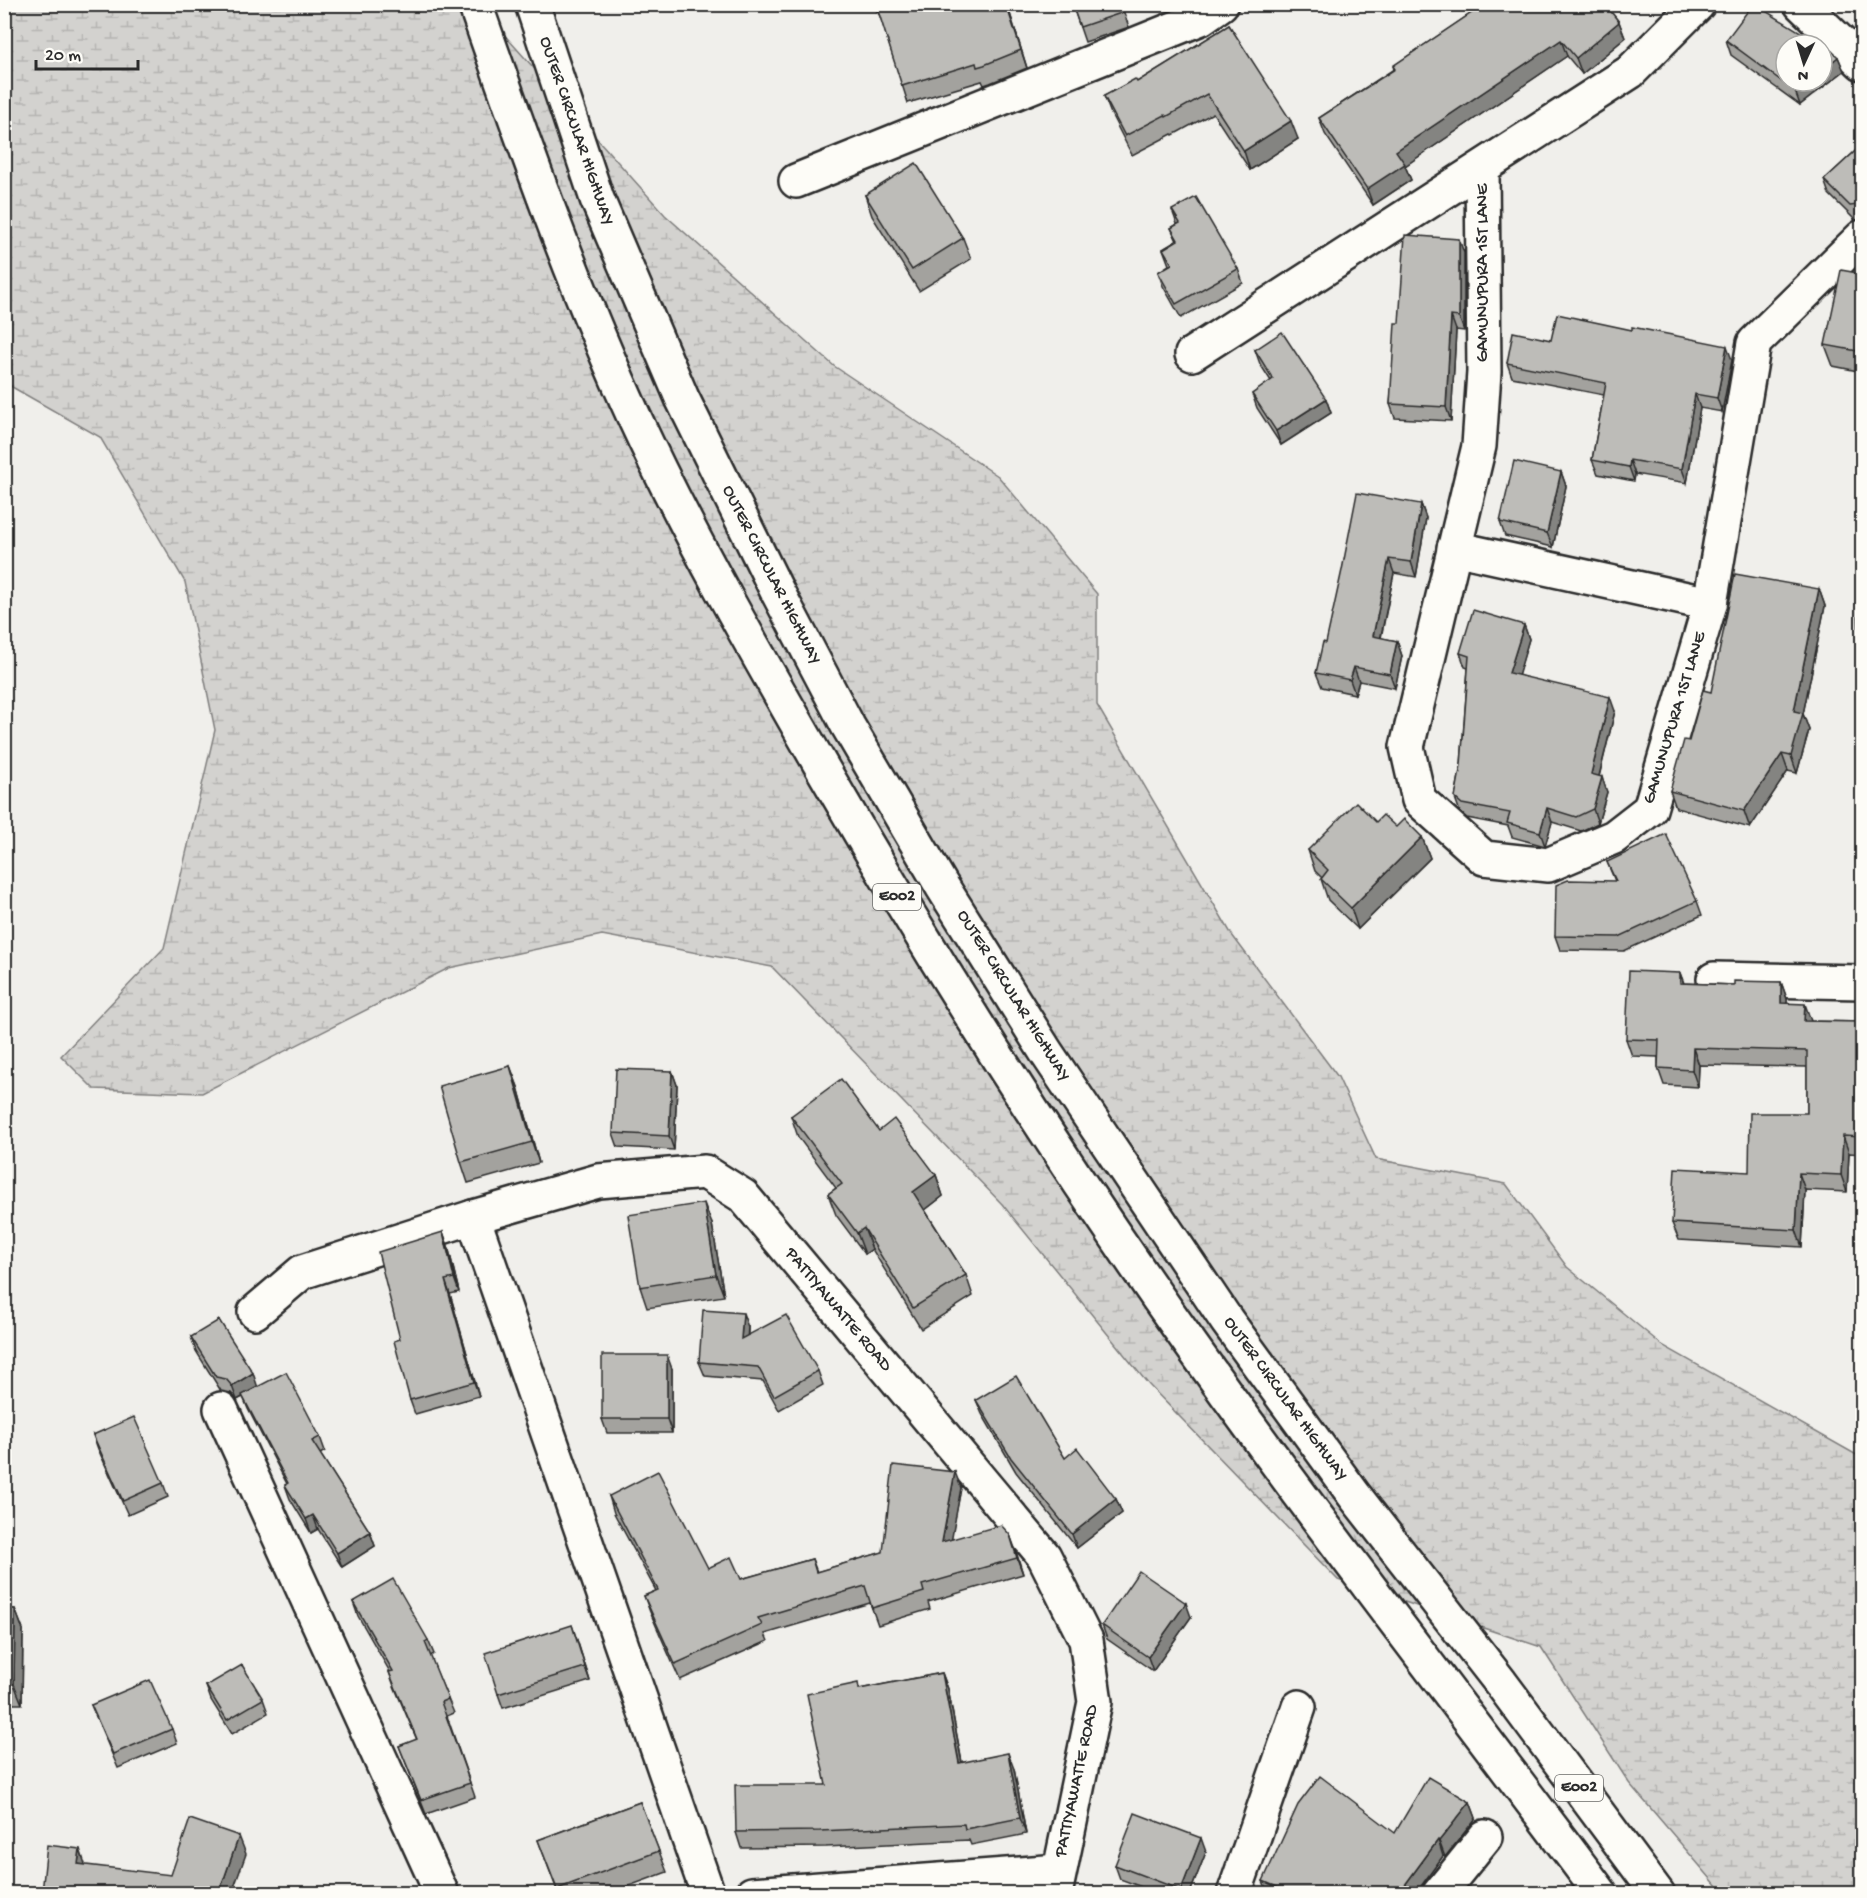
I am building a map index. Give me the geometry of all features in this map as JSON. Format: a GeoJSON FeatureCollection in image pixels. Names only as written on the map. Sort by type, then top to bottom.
{"type":"FeatureCollection","features":[{"type":"Feature","properties":{"kind":"main road","name":"E002"},"geometry":{"type":"LineString","coordinates":[[475,4],[552,223],[635,419],[729,606],[901,904],[1005,1069],[1188,1340],[1282,1471],[1601,1893]]}},
{"type":"Feature","properties":{"kind":"main road","name":"OUTER CIRCULAR HIGHWAY"},"geometry":{"type":"LineString","coordinates":[[532,4],[597,199],[682,398],[776,589],[848,726],[942,886],[1046,1052],[1227,1321],[1354,1495],[1501,1683],[1658,1893]]}},
{"type":"Feature","properties":{"kind":"main road"},"geometry":{"type":"LineString","coordinates":[[796,181],[1201,18],[1221,4]]}},
{"type":"Feature","properties":{"kind":"main road"},"geometry":{"type":"LineString","coordinates":[[1192,354],[1630,72],[1698,4]]}},
{"type":"Feature","properties":{"kind":"main road"},"geometry":{"type":"LineString","coordinates":[[1801,4],[1863,63]]}},
{"type":"Feature","properties":{"kind":"main road","name":"GAMUNUPURA 1ST LANE"},"geometry":{"type":"LineString","coordinates":[[1482,169],[1484,372],[1479,446],[1407,747],[1419,800],[1484,858],[1548,865],[1614,837],[1650,808],[1710,604],[1754,343],[1863,237]]}},
{"type":"Feature","properties":{"kind":"main road"},"geometry":{"type":"LineString","coordinates":[[1454,548],[1710,604]]}},
{"type":"Feature","properties":{"kind":"main road"},"geometry":{"type":"LineString","coordinates":[[1714,979],[1863,982]]}},
{"type":"Feature","properties":{"kind":"main road","name":"PATTIYAWATTE ROAD"},"geometry":{"type":"LineString","coordinates":[[255,1312],[302,1272],[473,1217],[598,1181],[705,1172],[743,1196],[1044,1556],[1086,1640],[1095,1702],[1057,1882]]}},
{"type":"Feature","properties":{"kind":"main road"},"geometry":{"type":"LineString","coordinates":[[473,1217],[708,1893]]}},
{"type":"Feature","properties":{"kind":"main road"},"geometry":{"type":"LineString","coordinates":[[221,1409],[442,1893]]}},
{"type":"Feature","properties":{"kind":"main road"},"geometry":{"type":"LineString","coordinates":[[1234,1893],[1299,1707]]}},
{"type":"Feature","properties":{"kind":"main road"},"geometry":{"type":"LineString","coordinates":[[1439,1893],[1485,1837]]}},
{"type":"Feature","properties":{"kind":"main road"},"geometry":{"type":"LineString","coordinates":[[752,1893],[1057,1882]]}},
{"type":"Feature","properties":{"kind":"green space"},"geometry":{"type":"Polygon","coordinates":[[[5,5],[480,5],[665,215],[834,366],[998,476],[1097,594],[1097,705],[1232,935],[1338,1077],[1376,1159],[1506,1184],[1567,1267],[1662,1345],[1862,1458],[1862,1893],[1723,1893],[1629,1783],[1541,1647],[1338,1580],[1149,1385],[1002,1204],[772,967],[602,935],[449,968],[202,1093],[94,1089],[61,1056],[164,948],[215,730],[185,582],[100,437],[5,383],[5,5]]]}},
{"type":"Feature","properties":{"kind":"building"},"geometry":{"type":"Polygon","coordinates":[[[876,4],[1006,4],[1021,50],[984,65],[977,67],[976,63],[902,86],[876,4]]]}},
{"type":"Feature","properties":{"kind":"building"},"geometry":{"type":"Polygon","coordinates":[[[1072,4],[1121,4],[1124,12],[1080,27],[1072,4]]]}},
{"type":"Feature","properties":{"kind":"building"},"geometry":{"type":"Polygon","coordinates":[[[1485,4],[1605,4],[1619,22],[1576,58],[1561,40],[1396,151],[1405,164],[1367,189],[1319,118],[1395,69],[1393,66],[1485,4]]]}},
{"type":"Feature","properties":{"kind":"building"},"geometry":{"type":"Polygon","coordinates":[[[1753,4],[1802,33],[1774,33],[1774,75],[1726,40],[1753,4]]]}},
{"type":"Feature","properties":{"kind":"building"},"geometry":{"type":"Polygon","coordinates":[[[1229,25],[1291,121],[1244,151],[1207,94],[1125,136],[1104,96],[1135,79],[1137,82],[1229,25]]]}},
{"type":"Feature","properties":{"kind":"building"},"geometry":{"type":"Polygon","coordinates":[[[1863,144],[1863,200],[1858,205],[1850,206],[1824,180],[1863,144]]]}},
{"type":"Feature","properties":{"kind":"building"},"geometry":{"type":"Polygon","coordinates":[[[916,163],[963,238],[912,270],[865,195],[916,163]]]}},
{"type":"Feature","properties":{"kind":"building"},"geometry":{"type":"Polygon","coordinates":[[[1196,197],[1238,269],[1176,304],[1158,272],[1172,264],[1163,249],[1178,240],[1171,228],[1180,223],[1172,210],[1196,197]]]}},
{"type":"Feature","properties":{"kind":"building"},"geometry":{"type":"Polygon","coordinates":[[[1405,235],[1459,239],[1459,317],[1451,316],[1446,407],[1390,404],[1395,323],[1399,323],[1405,235]]]}},
{"type":"Feature","properties":{"kind":"building"},"geometry":{"type":"Polygon","coordinates":[[[1841,270],[1863,274],[1863,352],[1825,345],[1841,270]]]}},
{"type":"Feature","properties":{"kind":"building"},"geometry":{"type":"Polygon","coordinates":[[[1557,314],[1632,330],[1632,327],[1727,346],[1717,398],[1695,394],[1682,469],[1630,460],[1629,467],[1592,460],[1606,383],[1507,363],[1513,332],[1551,340],[1557,314]]]}},
{"type":"Feature","properties":{"kind":"building"},"geometry":{"type":"Polygon","coordinates":[[[1282,332],[1326,399],[1276,431],[1252,394],[1273,379],[1255,350],[1282,332]]]}},
{"type":"Feature","properties":{"kind":"building"},"geometry":{"type":"Polygon","coordinates":[[[1514,461],[1561,472],[1547,533],[1500,522],[1514,461]]]}},
{"type":"Feature","properties":{"kind":"building"},"geometry":{"type":"Polygon","coordinates":[[[1357,493],[1421,504],[1411,562],[1389,559],[1373,636],[1397,641],[1390,674],[1354,667],[1350,680],[1316,673],[1323,642],[1326,643],[1357,493]]]}},
{"type":"Feature","properties":{"kind":"building"},"geometry":{"type":"Polygon","coordinates":[[[1735,574],[1819,589],[1794,711],[1803,713],[1791,756],[1782,754],[1744,811],[1670,791],[1684,740],[1689,741],[1703,690],[1711,692],[1735,574]]]}},
{"type":"Feature","properties":{"kind":"building"},"geometry":{"type":"Polygon","coordinates":[[[1858,600],[1863,600],[1863,658],[1859,658],[1858,600]]]}},
{"type":"Feature","properties":{"kind":"building"},"geometry":{"type":"Polygon","coordinates":[[[1473,610],[1524,625],[1509,673],[1610,697],[1591,774],[1602,777],[1593,809],[1576,817],[1547,808],[1540,832],[1507,823],[1510,813],[1462,804],[1455,798],[1461,765],[1469,656],[1460,653],[1473,610]]]}},
{"type":"Feature","properties":{"kind":"building"},"geometry":{"type":"Polygon","coordinates":[[[1356,802],[1376,822],[1383,815],[1396,827],[1404,819],[1422,837],[1351,908],[1321,879],[1328,870],[1308,850],[1356,802]]]}},
{"type":"Feature","properties":{"kind":"building"},"geometry":{"type":"Polygon","coordinates":[[[1666,834],[1697,901],[1619,937],[1555,936],[1556,885],[1568,880],[1616,881],[1607,862],[1666,834]]]}},
{"type":"Feature","properties":{"kind":"building"},"geometry":{"type":"Polygon","coordinates":[[[1629,971],[1680,973],[1680,983],[1734,985],[1734,981],[1781,982],[1781,1003],[1805,1004],[1804,1021],[1863,1022],[1863,1137],[1843,1136],[1841,1175],[1799,1173],[1796,1230],[1672,1223],[1675,1168],[1749,1172],[1750,1113],[1807,1113],[1807,1051],[1693,1048],[1692,1070],[1658,1068],[1659,1040],[1626,1039],[1629,971]]]}},
{"type":"Feature","properties":{"kind":"building"},"geometry":{"type":"Polygon","coordinates":[[[510,1066],[532,1142],[461,1162],[439,1086],[510,1066]]]}},
{"type":"Feature","properties":{"kind":"building"},"geometry":{"type":"Polygon","coordinates":[[[616,1069],[672,1071],[669,1136],[613,1133],[616,1069]]]}},
{"type":"Feature","properties":{"kind":"building"},"geometry":{"type":"Polygon","coordinates":[[[841,1079],[879,1131],[894,1119],[936,1175],[913,1192],[966,1275],[913,1308],[864,1228],[857,1233],[828,1194],[842,1184],[791,1116],[841,1079]]]}},
{"type":"Feature","properties":{"kind":"building"},"geometry":{"type":"Polygon","coordinates":[[[704,1203],[716,1275],[640,1287],[628,1215],[704,1203]]]}},
{"type":"Feature","properties":{"kind":"building"},"geometry":{"type":"Polygon","coordinates":[[[443,1232],[454,1278],[445,1280],[474,1382],[410,1400],[394,1341],[400,1339],[378,1252],[443,1232]]]}},
{"type":"Feature","properties":{"kind":"building"},"geometry":{"type":"Polygon","coordinates":[[[703,1310],[743,1313],[741,1339],[786,1315],[818,1371],[774,1396],[758,1367],[699,1362],[703,1310]]]}},
{"type":"Feature","properties":{"kind":"building"},"geometry":{"type":"Polygon","coordinates":[[[219,1320],[253,1373],[232,1386],[226,1379],[216,1377],[191,1337],[219,1320]]]}},
{"type":"Feature","properties":{"kind":"building"},"geometry":{"type":"Polygon","coordinates":[[[602,1355],[667,1355],[667,1419],[602,1419],[602,1355]]]}},
{"type":"Feature","properties":{"kind":"building"},"geometry":{"type":"Polygon","coordinates":[[[286,1372],[320,1437],[312,1441],[370,1532],[337,1553],[313,1515],[306,1519],[285,1485],[288,1483],[242,1395],[286,1372]]]}},
{"type":"Feature","properties":{"kind":"building"},"geometry":{"type":"Polygon","coordinates":[[[1016,1376],[1065,1458],[1077,1448],[1116,1499],[1072,1534],[1011,1458],[976,1400],[1016,1376]]]}},
{"type":"Feature","properties":{"kind":"building"},"geometry":{"type":"Polygon","coordinates":[[[134,1417],[163,1483],[123,1501],[93,1435],[134,1417]]]}},
{"type":"Feature","properties":{"kind":"building"},"geometry":{"type":"Polygon","coordinates":[[[893,1465],[955,1472],[942,1542],[1001,1525],[1010,1535],[1017,1558],[922,1585],[924,1592],[872,1608],[865,1586],[758,1618],[762,1625],[675,1664],[644,1596],[658,1590],[609,1496],[658,1471],[708,1568],[731,1557],[741,1579],[812,1559],[816,1572],[883,1552],[893,1465]]]}},
{"type":"Feature","properties":{"kind":"building"},"geometry":{"type":"Polygon","coordinates":[[[1139,1571],[1186,1603],[1148,1657],[1102,1625],[1139,1571]]]}},
{"type":"Feature","properties":{"kind":"building"},"geometry":{"type":"Polygon","coordinates":[[[393,1579],[428,1640],[425,1642],[448,1699],[441,1702],[470,1783],[421,1800],[399,1746],[417,1739],[389,1672],[393,1671],[353,1602],[393,1579]]]}},
{"type":"Feature","properties":{"kind":"building"},"geometry":{"type":"Polygon","coordinates":[[[4,1609],[15,1609],[14,1684],[4,1683],[4,1609]]]}},
{"type":"Feature","properties":{"kind":"building"},"geometry":{"type":"Polygon","coordinates":[[[572,1625],[585,1667],[498,1694],[485,1653],[572,1625]]]}},
{"type":"Feature","properties":{"kind":"building"},"geometry":{"type":"Polygon","coordinates":[[[242,1665],[263,1699],[227,1720],[206,1686],[242,1665]]]}},
{"type":"Feature","properties":{"kind":"building"},"geometry":{"type":"Polygon","coordinates":[[[942,1673],[959,1763],[1008,1753],[1020,1818],[965,1829],[964,1824],[820,1831],[736,1832],[735,1785],[826,1785],[807,1694],[858,1683],[859,1689],[942,1673]]]}},
{"type":"Feature","properties":{"kind":"building"},"geometry":{"type":"Polygon","coordinates":[[[150,1680],[172,1729],[113,1754],[91,1705],[150,1680]]]}},
{"type":"Feature","properties":{"kind":"building"},"geometry":{"type":"Polygon","coordinates":[[[1320,1776],[1395,1833],[1428,1777],[1470,1802],[1438,1840],[1399,1893],[1291,1893],[1263,1881],[1298,1805],[1320,1776]]]}},
{"type":"Feature","properties":{"kind":"building"},"geometry":{"type":"Polygon","coordinates":[[[640,1802],[659,1851],[557,1889],[538,1840],[640,1802]]]}},
{"type":"Feature","properties":{"kind":"building"},"geometry":{"type":"Polygon","coordinates":[[[1135,1813],[1201,1838],[1181,1890],[1115,1865],[1135,1813]]]}},
{"type":"Feature","properties":{"kind":"building"},"geometry":{"type":"Polygon","coordinates":[[[190,1819],[239,1836],[219,1893],[42,1893],[47,1845],[80,1849],[78,1864],[171,1875],[190,1819]]]}}]}
